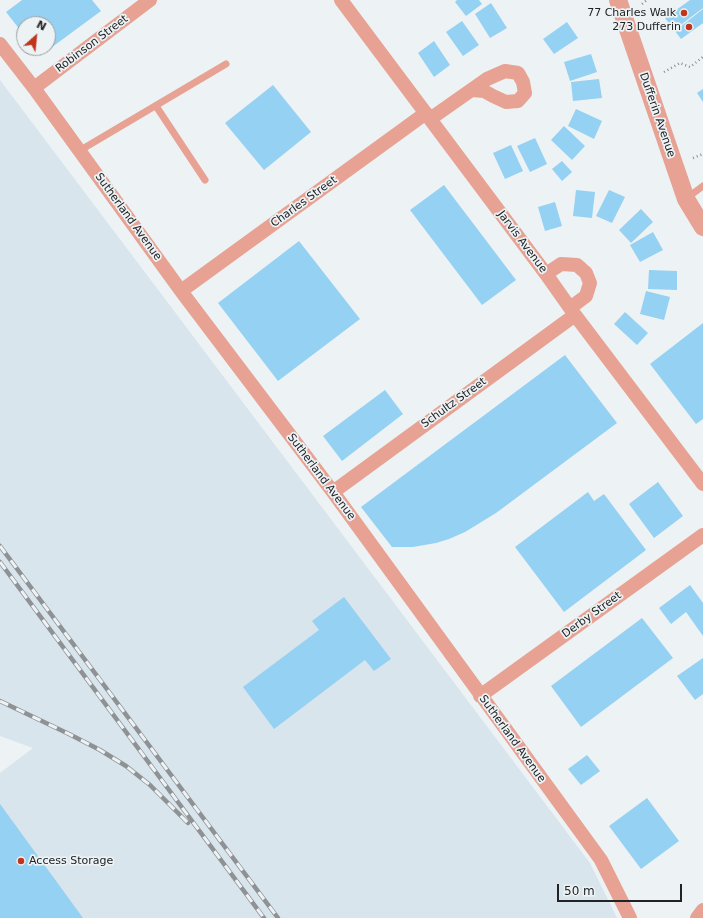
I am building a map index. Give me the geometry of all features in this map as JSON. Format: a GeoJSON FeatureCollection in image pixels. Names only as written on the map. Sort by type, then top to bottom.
{"type":"FeatureCollection","features":[{"type":"Feature","properties":{"kind":"street","name":"Robinson Street"},"geometry":{"type":"LineString","coordinates":[[34,88],[150,0]]}},
{"type":"Feature","properties":{"kind":"street","name":"Jarvis Avenue"},"geometry":{"type":"LineString","coordinates":[[341,0],[703,484]]}},
{"type":"Feature","properties":{"kind":"street","name":"Dufferin Avenue"},"geometry":{"type":"LineString","coordinates":[[618,0],[686,199],[703,227]]}},
{"type":"Feature","properties":{"kind":"street","name":"Sutherland Avenue"},"geometry":{"type":"LineString","coordinates":[[0,44],[34,88],[181,291],[333,492],[480,696],[601,860],[630,918]]}},
{"type":"Feature","properties":{"kind":"street","name":"Charles Street"},"geometry":{"type":"LineString","coordinates":[[181,291],[428,116],[472,90]]}},
{"type":"Feature","properties":{"kind":"street","name":"Schultz Street"},"geometry":{"type":"LineString","coordinates":[[333,492],[573,312],[586,296],[590,283],[586,273],[577,265],[561,264],[546,274]]}},
{"type":"Feature","properties":{"kind":"street","name":"Derby Street"},"geometry":{"type":"LineString","coordinates":[[480,696],[703,535]]}},
{"type":"Feature","properties":{"kind":"street"},"geometry":{"type":"LineString","coordinates":[[697,918],[703,910]]}},
{"type":"Feature","properties":{"kind":"lane"},"geometry":{"type":"LineString","coordinates":[[79,151],[226,64]]}},
{"type":"Feature","properties":{"kind":"lane"},"geometry":{"type":"LineString","coordinates":[[156,106],[205,180]]}},
{"type":"Feature","properties":{"kind":"lane"},"geometry":{"type":"LineString","coordinates":[[686,199],[703,186]]}},
{"type":"Feature","properties":{"kind":"path"},"geometry":{"type":"LineString","coordinates":[[642,4],[647,0]]}},
{"type":"Feature","properties":{"kind":"path"},"geometry":{"type":"LineString","coordinates":[[664,72],[680,63],[690,67],[703,57]]}},
{"type":"Feature","properties":{"kind":"path"},"geometry":{"type":"LineString","coordinates":[[693,158],[703,154]]}},
{"type":"Feature","properties":{"kind":"shaded area"},"geometry":{"type":"Polygon","coordinates":[[[0,80],[590,863],[617,918],[0,918],[0,773],[33,748],[0,736],[0,80]]]}},
{"type":"Feature","properties":{"kind":"building"},"geometry":{"type":"Polygon","coordinates":[[[22,0],[92,0],[101,11],[56,44],[56,16],[16,16],[16,25],[6,12],[22,0]]]}},
{"type":"Feature","properties":{"kind":"building"},"geometry":{"type":"Polygon","coordinates":[[[457,0],[479,0],[482,4],[466,16],[455,2],[457,0]]]}},
{"type":"Feature","properties":{"kind":"building","name":"77 Charles Walk"},"geometry":{"type":"Polygon","coordinates":[[[690,0],[703,0],[703,8],[674,30],[665,18],[690,0]]]}},
{"type":"Feature","properties":{"kind":"building"},"geometry":{"type":"Polygon","coordinates":[[[491,3],[507,28],[490,38],[475,14],[491,3]]]}},
{"type":"Feature","properties":{"kind":"building","name":"273 Dufferin"},"geometry":{"type":"Polygon","coordinates":[[[703,9],[703,23],[681,39],[675,31],[703,9]]]}},
{"type":"Feature","properties":{"kind":"building"},"geometry":{"type":"Polygon","coordinates":[[[462,21],[479,45],[463,56],[446,32],[462,21]]]}},
{"type":"Feature","properties":{"kind":"building"},"geometry":{"type":"Polygon","coordinates":[[[567,22],[578,38],[554,54],[543,39],[567,22]]]}},
{"type":"Feature","properties":{"kind":"building"},"geometry":{"type":"Polygon","coordinates":[[[434,41],[450,65],[434,77],[418,53],[434,41]]]}},
{"type":"Feature","properties":{"kind":"building"},"geometry":{"type":"Polygon","coordinates":[[[591,54],[597,72],[570,81],[564,62],[591,54]]]}},
{"type":"Feature","properties":{"kind":"building"},"geometry":{"type":"Polygon","coordinates":[[[599,79],[602,98],[573,101],[571,82],[599,79]]]}},
{"type":"Feature","properties":{"kind":"building"},"geometry":{"type":"Polygon","coordinates":[[[273,85],[311,132],[264,170],[225,123],[273,85]]]}},
{"type":"Feature","properties":{"kind":"building"},"geometry":{"type":"Polygon","coordinates":[[[703,89],[703,102],[697,93],[703,89]]]}},
{"type":"Feature","properties":{"kind":"building"},"geometry":{"type":"Polygon","coordinates":[[[576,109],[602,121],[594,139],[568,126],[576,109]]]}},
{"type":"Feature","properties":{"kind":"building"},"geometry":{"type":"Polygon","coordinates":[[[564,126],[585,146],[572,160],[551,140],[564,126]]]}},
{"type":"Feature","properties":{"kind":"building"},"geometry":{"type":"Polygon","coordinates":[[[535,138],[547,164],[530,172],[517,146],[535,138]]]}},
{"type":"Feature","properties":{"kind":"building"},"geometry":{"type":"Polygon","coordinates":[[[511,145],[523,171],[505,179],[493,153],[511,145]]]}},
{"type":"Feature","properties":{"kind":"building"},"geometry":{"type":"Polygon","coordinates":[[[562,161],[572,172],[562,181],[552,169],[562,161]]]}},
{"type":"Feature","properties":{"kind":"building"},"geometry":{"type":"Polygon","coordinates":[[[444,185],[516,280],[482,305],[410,210],[444,185]]]}},
{"type":"Feature","properties":{"kind":"building"},"geometry":{"type":"Polygon","coordinates":[[[576,190],[595,192],[592,218],[573,216],[576,190]]]}},
{"type":"Feature","properties":{"kind":"building"},"geometry":{"type":"Polygon","coordinates":[[[609,190],[625,197],[612,223],[596,216],[609,190]]]}},
{"type":"Feature","properties":{"kind":"building"},"geometry":{"type":"Polygon","coordinates":[[[555,202],[562,226],[545,231],[538,207],[555,202]]]}},
{"type":"Feature","properties":{"kind":"building"},"geometry":{"type":"Polygon","coordinates":[[[641,209],[653,222],[631,243],[619,230],[641,209]]]}},
{"type":"Feature","properties":{"kind":"building"},"geometry":{"type":"Polygon","coordinates":[[[653,232],[663,250],[640,262],[630,245],[653,232]]]}},
{"type":"Feature","properties":{"kind":"building"},"geometry":{"type":"Polygon","coordinates":[[[299,241],[360,319],[278,381],[218,303],[299,241]]]}},
{"type":"Feature","properties":{"kind":"building"},"geometry":{"type":"Polygon","coordinates":[[[649,270],[677,271],[677,290],[648,289],[649,270]]]}},
{"type":"Feature","properties":{"kind":"building"},"geometry":{"type":"Polygon","coordinates":[[[646,291],[670,297],[664,320],[640,314],[646,291]]]}},
{"type":"Feature","properties":{"kind":"building"},"geometry":{"type":"Polygon","coordinates":[[[625,312],[648,333],[637,345],[614,324],[625,312]]]}},
{"type":"Feature","properties":{"kind":"building"},"geometry":{"type":"Polygon","coordinates":[[[703,323],[703,419],[696,424],[650,364],[703,323]]]}},
{"type":"Feature","properties":{"kind":"building"},"geometry":{"type":"Polygon","coordinates":[[[565,355],[617,423],[496,513],[465,532],[436,543],[413,547],[392,547],[361,507],[565,355]]]}},
{"type":"Feature","properties":{"kind":"building"},"geometry":{"type":"Polygon","coordinates":[[[385,390],[403,414],[342,461],[323,436],[385,390]]]}},
{"type":"Feature","properties":{"kind":"building"},"geometry":{"type":"Polygon","coordinates":[[[658,482],[683,516],[654,538],[629,504],[658,482]]]}},
{"type":"Feature","properties":{"kind":"building"},"geometry":{"type":"Polygon","coordinates":[[[588,492],[594,501],[604,494],[646,550],[564,612],[515,547],[588,492]]]}},
{"type":"Feature","properties":{"kind":"building"},"geometry":{"type":"Polygon","coordinates":[[[690,585],[703,603],[703,636],[686,612],[671,624],[659,608],[690,585]]]}},
{"type":"Feature","properties":{"kind":"building"},"geometry":{"type":"Polygon","coordinates":[[[344,597],[391,659],[374,671],[365,660],[274,729],[243,687],[319,630],[312,621],[344,597]]]}},
{"type":"Feature","properties":{"kind":"building"},"geometry":{"type":"Polygon","coordinates":[[[642,618],[673,658],[581,727],[551,686],[642,618]]]}},
{"type":"Feature","properties":{"kind":"building"},"geometry":{"type":"Polygon","coordinates":[[[703,658],[703,694],[695,700],[677,676],[703,658]]]}},
{"type":"Feature","properties":{"kind":"building"},"geometry":{"type":"Polygon","coordinates":[[[587,755],[600,771],[581,785],[568,769],[587,755]]]}},
{"type":"Feature","properties":{"kind":"building"},"geometry":{"type":"Polygon","coordinates":[[[647,798],[679,841],[641,869],[609,826],[647,798]]]}},
{"type":"Feature","properties":{"kind":"building","name":"Access Storage"},"geometry":{"type":"Polygon","coordinates":[[[0,804],[83,918],[0,918],[0,804]]]}},
{"type":"Feature","properties":{"kind":"railway"},"geometry":{"type":"LineString","coordinates":[[0,546],[278,918]]}},
{"type":"Feature","properties":{"kind":"railway"},"geometry":{"type":"LineString","coordinates":[[0,562],[264,918]]}},
{"type":"Feature","properties":{"kind":"railway"},"geometry":{"type":"LineString","coordinates":[[0,701],[69,734],[100,750],[126,766],[150,785],[188,823]]}},
{"type":"Feature","properties":{"kind":"place","name":"77 Charles Walk"},"geometry":{"type":"Point","coordinates":[684,13]}},
{"type":"Feature","properties":{"kind":"place","name":"273 Dufferin"},"geometry":{"type":"Point","coordinates":[689,27]}},
{"type":"Feature","properties":{"kind":"place","name":"Access Storage"},"geometry":{"type":"Point","coordinates":[21,861]}}]}
